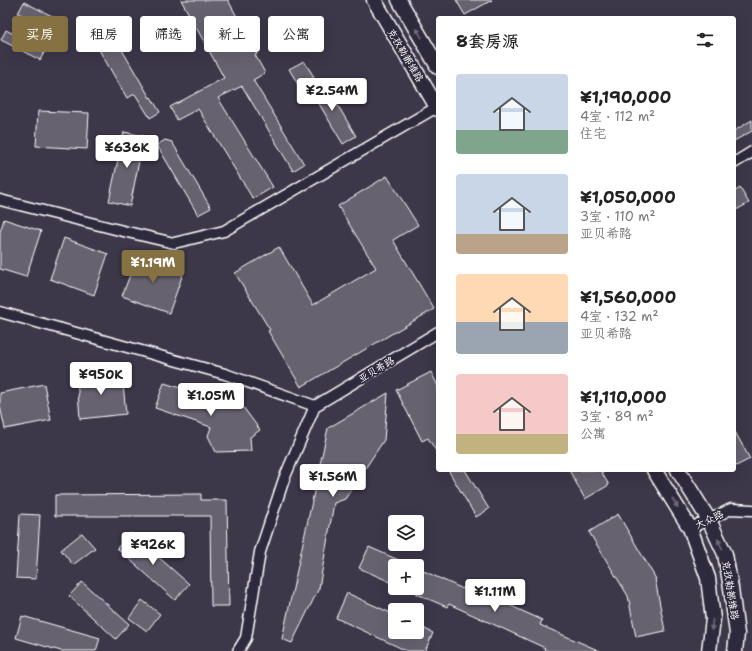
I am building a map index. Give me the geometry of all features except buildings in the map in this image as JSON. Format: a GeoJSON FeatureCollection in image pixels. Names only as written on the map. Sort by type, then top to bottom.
{"type":"FeatureCollection","features":[{"type":"Feature","properties":{"kind":"main road","name":"克孜勒都维路"},"geometry":{"type":"LineString","coordinates":[[374,0],[436,106]]}},
{"type":"Feature","properties":{"kind":"main road"},"geometry":{"type":"LineString","coordinates":[[399,0],[436,64]]}},
{"type":"Feature","properties":{"kind":"main road","name":"克孜勒都维路"},"geometry":{"type":"LineString","coordinates":[[655,472],[690,528],[708,578],[713,619],[709,651]]}},
{"type":"Feature","properties":{"kind":"main road","name":"克孜勒都维路"},"geometry":{"type":"LineString","coordinates":[[679,472],[709,520],[725,554],[737,634],[735,651]]}},
{"type":"Feature","properties":{"kind":"street"},"geometry":{"type":"LineString","coordinates":[[0,200],[111,229],[174,243],[224,231],[436,109]]}},
{"type":"Feature","properties":{"kind":"street"},"geometry":{"type":"LineString","coordinates":[[736,162],[752,152]]}},
{"type":"Feature","properties":{"kind":"street"},"geometry":{"type":"LineString","coordinates":[[0,312],[225,374],[315,406],[284,479],[260,552],[246,638],[238,651]]}},
{"type":"Feature","properties":{"kind":"street","name":"亚贝希路"},"geometry":{"type":"LineString","coordinates":[[315,406],[436,333]]}},
{"type":"Feature","properties":{"kind":"street","name":"大众路"},"geometry":{"type":"LineString","coordinates":[[690,528],[731,509],[752,510]]}}]}
